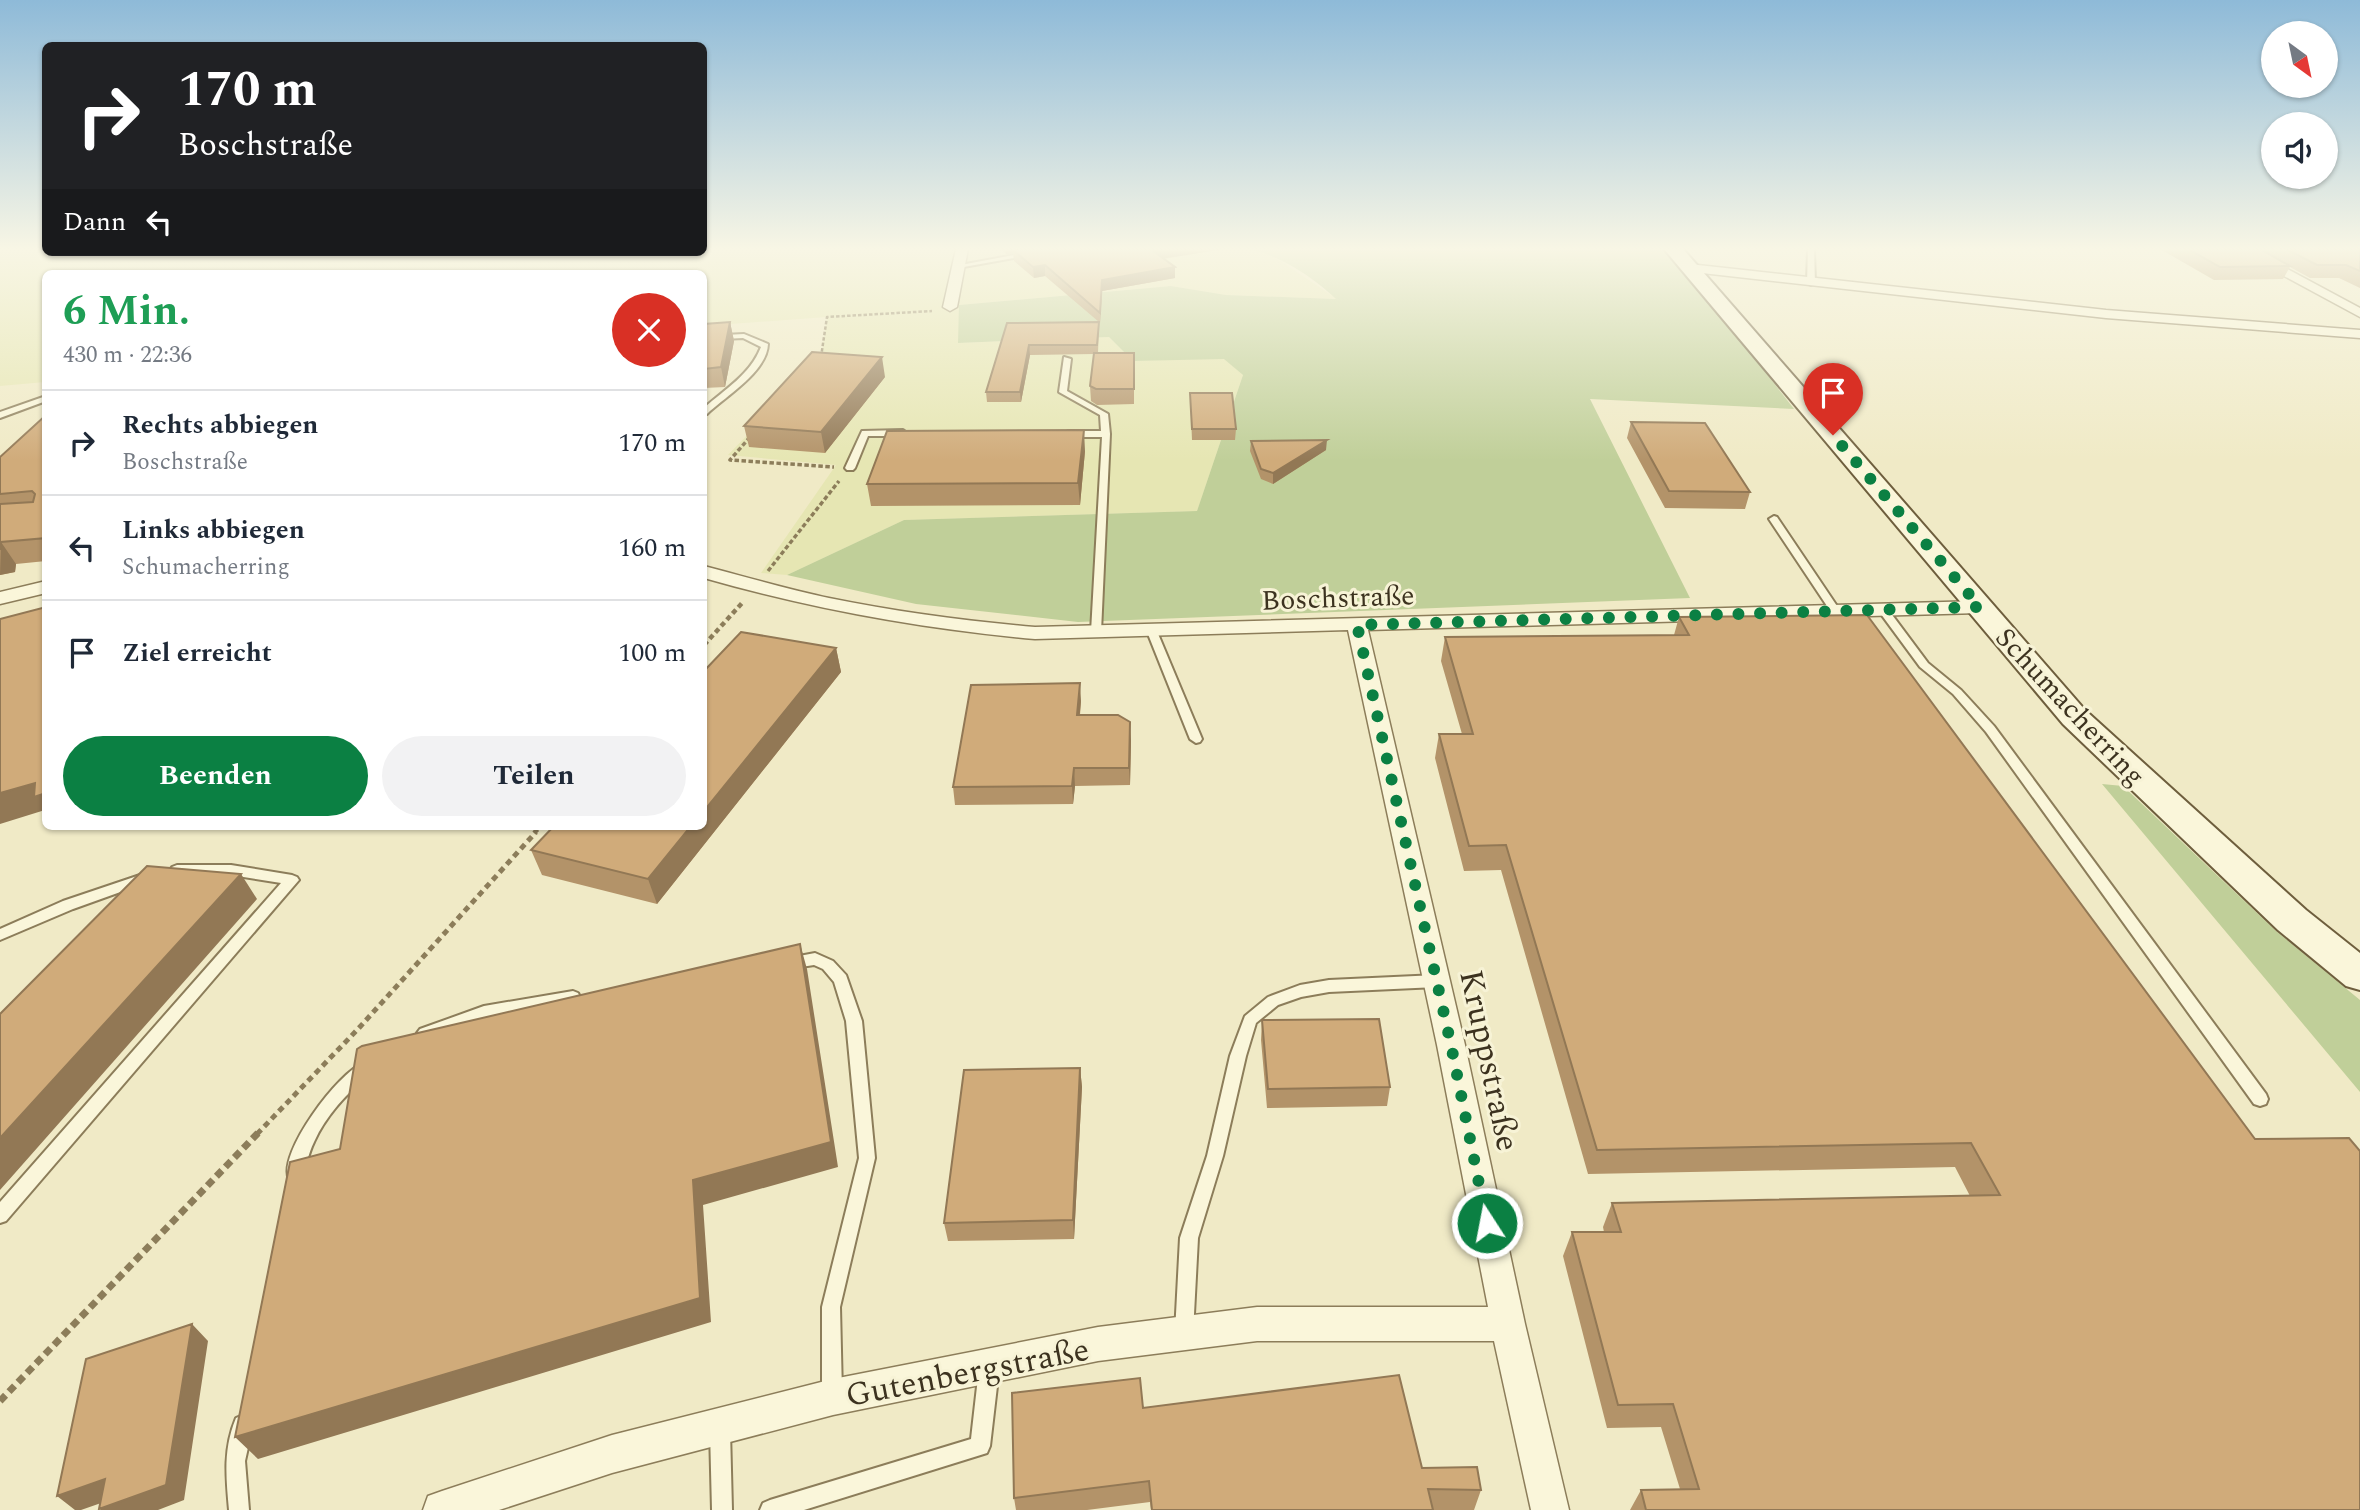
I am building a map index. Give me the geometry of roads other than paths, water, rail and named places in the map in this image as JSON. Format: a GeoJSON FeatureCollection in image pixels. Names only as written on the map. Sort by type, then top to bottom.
{"type":"FeatureCollection","features":[{"type":"Feature","properties":{"kind":"main road","name":"Schumacherring"},"geometry":{"type":"LineString","coordinates":[[1733,319],[2074,718],[2292,920],[2360,975]]}},
{"type":"Feature","properties":{"kind":"street"},"geometry":{"type":"LineString","coordinates":[[2175,319],[2360,334]]}},
{"type":"Feature","properties":{"kind":"street","name":"Boschstraße"},"geometry":{"type":"LineString","coordinates":[[707,573],[756,587],[883,615],[956,628],[1035,633],[1980,607]]}},
{"type":"Feature","properties":{"kind":"street"},"geometry":{"type":"LineString","coordinates":[[0,598],[42,588]]}},
{"type":"Feature","properties":{"kind":"street","name":"Kruppstraße"},"geometry":{"type":"LineString","coordinates":[[1357,625],[1437,981],[1508,1324],[1550,1510]]}},
{"type":"Feature","properties":{"kind":"street","name":"Gutenbergstraße"},"geometry":{"type":"LineString","coordinates":[[442,1510],[612,1454],[833,1397],[1098,1344],[1257,1324],[1508,1324]]}},
{"type":"Feature","properties":{"kind":"lane"},"geometry":{"type":"LineString","coordinates":[[707,338],[744,336],[765,346],[762,355],[739,383],[707,410]]}},
{"type":"Feature","properties":{"kind":"lane"},"geometry":{"type":"LineString","coordinates":[[1067,359],[1063,392],[1104,414],[1106,434],[1096,632]]}},
{"type":"Feature","properties":{"kind":"lane"},"geometry":{"type":"LineString","coordinates":[[0,415],[42,399]]}},
{"type":"Feature","properties":{"kind":"lane"},"geometry":{"type":"LineString","coordinates":[[850,468],[865,433],[919,433]]}},
{"type":"Feature","properties":{"kind":"lane"},"geometry":{"type":"LineString","coordinates":[[1052,434],[1106,434]]}},
{"type":"Feature","properties":{"kind":"lane"},"geometry":{"type":"LineString","coordinates":[[1774,519],[1836,612]]}},
{"type":"Feature","properties":{"kind":"lane"},"geometry":{"type":"LineString","coordinates":[[1883,610],[1924,665],[1956,692],[1990,729],[2260,1099]]}},
{"type":"Feature","properties":{"kind":"lane"},"geometry":{"type":"LineString","coordinates":[[1151,629],[1196,739]]}},
{"type":"Feature","properties":{"kind":"lane"},"geometry":{"type":"LineString","coordinates":[[0,935],[130,882],[178,870],[231,870],[292,880],[0,1215]]}},
{"type":"Feature","properties":{"kind":"lane"},"geometry":{"type":"LineString","coordinates":[[774,967],[815,959],[828,965],[841,979],[853,1021],[867,1158],[831,1307],[833,1397]]}},
{"type":"Feature","properties":{"kind":"lane"},"geometry":{"type":"LineString","coordinates":[[1184,1333],[1189,1238],[1215,1156],[1238,1056],[1250,1020],[1273,1000],[1300,991],[1329,986],[1437,981]]}},
{"type":"Feature","properties":{"kind":"lane"},"geometry":{"type":"LineString","coordinates":[[408,1042],[430,1031],[484,1012],[590,995]]}},
{"type":"Feature","properties":{"kind":"lane"},"geometry":{"type":"LineString","coordinates":[[291,1192],[296,1168],[314,1123],[349,1081],[377,1059]]}},
{"type":"Feature","properties":{"kind":"lane"},"geometry":{"type":"LineString","coordinates":[[770,1510],[980,1447],[989,1365]]}},
{"type":"Feature","properties":{"kind":"lane"},"geometry":{"type":"LineString","coordinates":[[239,1510],[235,1461],[246,1410]]}},
{"type":"Feature","properties":{"kind":"lane"},"geometry":{"type":"LineString","coordinates":[[720,1427],[722,1510]]}}]}
